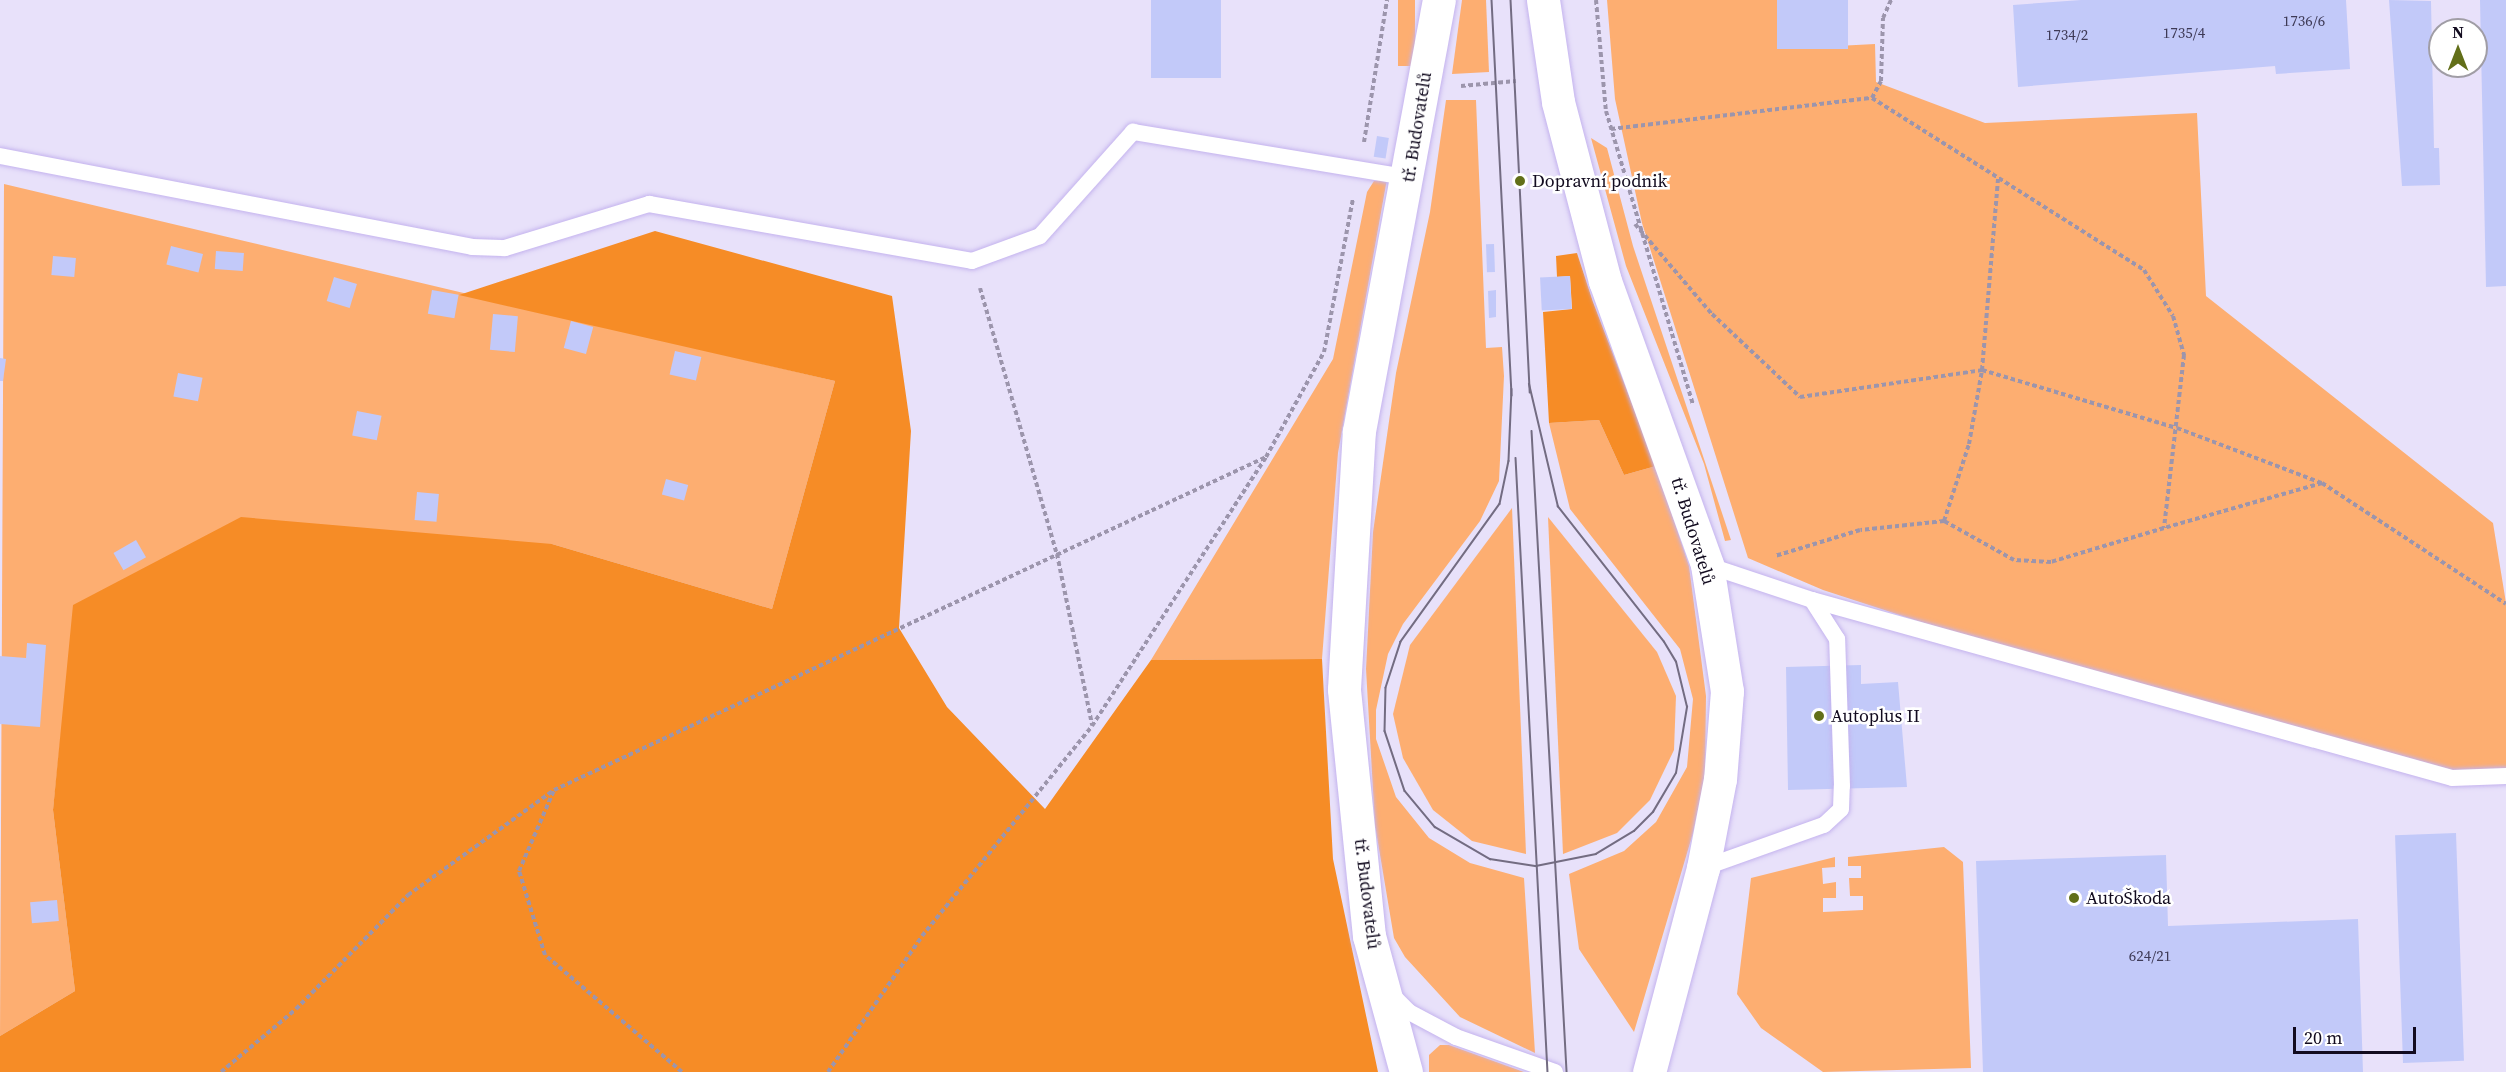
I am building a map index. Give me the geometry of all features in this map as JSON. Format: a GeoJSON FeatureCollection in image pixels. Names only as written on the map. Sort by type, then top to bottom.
{"type":"FeatureCollection","features":[{"type":"Feature","properties":{"kind":"street","name":"tř. Budovatelů"},"geometry":{"type":"LineString","coordinates":[[1406,1072],[1369,936],[1344,689],[1359,431],[1410,178],[1439,0]]}},
{"type":"Feature","properties":{"kind":"street","name":"tř. Budovatelů"},"geometry":{"type":"LineString","coordinates":[[1543,0],[1558,102],[1605,281],[1707,565],[1727,691],[1720,779],[1703,868],[1647,1071]]}},
{"type":"Feature","properties":{"kind":"lane"},"geometry":{"type":"LineString","coordinates":[[0,156],[472,247],[506,248],[649,204],[972,261],[1040,236],[1133,132],[1410,178]]}},
{"type":"Feature","properties":{"kind":"lane"},"geometry":{"type":"LineString","coordinates":[[1707,565],[1812,600],[2452,778],[2506,776]]}},
{"type":"Feature","properties":{"kind":"lane"},"geometry":{"type":"LineString","coordinates":[[1703,868],[1824,825],[1842,809],[1837,639],[1812,600]]}},
{"type":"Feature","properties":{"kind":"lane"},"geometry":{"type":"LineString","coordinates":[[1381,979],[1425,1022],[1555,1072]]}},
{"type":"Feature","properties":{"kind":"path"},"geometry":{"type":"LineString","coordinates":[[828,1072],[922,936],[1092,726],[1266,457],[1324,352],[1359,170],[1387,0]]}},
{"type":"Feature","properties":{"kind":"path"},"geometry":{"type":"LineString","coordinates":[[1596,0],[1600,81],[1611,129],[1635,224],[1696,415]]}},
{"type":"Feature","properties":{"kind":"path"},"geometry":{"type":"LineString","coordinates":[[1872,98],[1881,81],[1883,18],[1891,0]]}},
{"type":"Feature","properties":{"kind":"path"},"geometry":{"type":"LineString","coordinates":[[1456,86],[1522,81]]}},
{"type":"Feature","properties":{"kind":"path"},"geometry":{"type":"LineString","coordinates":[[1611,129],[1872,98],[2144,270],[2173,316],[2184,355],[2164,528]]}},
{"type":"Feature","properties":{"kind":"path"},"geometry":{"type":"LineString","coordinates":[[1944,521],[1969,444],[1982,370],[1998,178]]}},
{"type":"Feature","properties":{"kind":"path"},"geometry":{"type":"LineString","coordinates":[[1635,224],[1712,314],[1800,397],[1982,370],[2177,428],[2322,483],[2506,604]]}},
{"type":"Feature","properties":{"kind":"path"},"geometry":{"type":"LineString","coordinates":[[972,261],[1057,554],[1092,726]]}},
{"type":"Feature","properties":{"kind":"path"},"geometry":{"type":"LineString","coordinates":[[221,1072],[296,1009],[408,896],[554,790],[1266,457]]}},
{"type":"Feature","properties":{"kind":"path"},"geometry":{"type":"LineString","coordinates":[[1764,560],[1860,530],[1944,521],[2014,560],[2051,562],[2322,483]]}},
{"type":"Feature","properties":{"kind":"path"},"geometry":{"type":"LineString","coordinates":[[554,790],[519,871],[545,955],[682,1072]]}},
{"type":"Feature","properties":{"kind":"shaded area"},"geometry":{"type":"Polygon","coordinates":[[[1398,0],[1415,0],[1415,66],[1398,66],[1398,0]]]}},
{"type":"Feature","properties":{"kind":"shaded area"},"geometry":{"type":"Polygon","coordinates":[[[1462,0],[1486,0],[1489,72],[1452,74],[1462,0]]]}},
{"type":"Feature","properties":{"kind":"shaded area"},"geometry":{"type":"Polygon","coordinates":[[[1607,0],[1777,0],[1780,49],[1875,44],[1876,82],[1985,123],[2197,113],[2206,296],[2493,523],[2506,603],[2506,770],[2463,773],[1961,635],[1823,590],[1748,558],[1642,223],[1615,99],[1607,0]]]}},
{"type":"Feature","properties":{"kind":"shaded area"},"geometry":{"type":"Polygon","coordinates":[[[1446,100],[1476,100],[1486,348],[1502,347],[1504,376],[1499,481],[1480,521],[1403,624],[1388,654],[1376,710],[1376,739],[1396,797],[1429,838],[1470,863],[1524,878],[1535,1053],[1460,1017],[1405,957],[1394,938],[1375,825],[1366,669],[1373,532],[1396,373],[1430,212],[1446,100]]]}},
{"type":"Feature","properties":{"kind":"shaded area"},"geometry":{"type":"Polygon","coordinates":[[[1591,138],[1607,148],[1633,246],[1731,540],[1725,541],[1704,464],[1626,266],[1591,138]]]}},
{"type":"Feature","properties":{"kind":"shaded area"},"geometry":{"type":"Polygon","coordinates":[[[1387,179],[1338,453],[1322,659],[1151,660],[1333,359],[1367,192],[1374,181],[1387,179]]]}},
{"type":"Feature","properties":{"kind":"shaded area"},"geometry":{"type":"Polygon","coordinates":[[[4,184],[835,381],[772,609],[552,544],[61,735],[53,810],[75,991],[0,1036],[4,184]]]}},
{"type":"Feature","properties":{"kind":"shaded area"},"geometry":{"type":"Polygon","coordinates":[[[655,231],[892,296],[911,431],[899,628],[947,707],[1045,809],[1151,660],[1322,659],[1333,859],[1378,1072],[0,1072],[0,1036],[75,991],[53,810],[73,605],[241,517],[552,544],[772,609],[835,381],[459,295],[655,231]]]}},
{"type":"Feature","properties":{"kind":"shaded area"},"geometry":{"type":"Polygon","coordinates":[[[1577,253],[1593,302],[1656,466],[1624,475],[1599,420],[1549,423],[1543,312],[1572,309],[1570,276],[1557,277],[1556,256],[1577,253]]]}},
{"type":"Feature","properties":{"kind":"shaded area"},"geometry":{"type":"Polygon","coordinates":[[[1599,420],[1624,475],[1656,466],[1689,566],[1706,696],[1705,776],[1693,833],[1634,1032],[1579,949],[1569,874],[1624,851],[1656,822],[1687,767],[1693,699],[1680,649],[1570,509],[1549,423],[1599,420]]]}},
{"type":"Feature","properties":{"kind":"shaded area"},"geometry":{"type":"Polygon","coordinates":[[[1512,508],[1526,854],[1472,841],[1433,810],[1403,758],[1393,714],[1410,645],[1512,508]]]}},
{"type":"Feature","properties":{"kind":"shaded area"},"geometry":{"type":"Polygon","coordinates":[[[1548,517],[1657,652],[1676,696],[1674,750],[1650,800],[1617,833],[1563,854],[1548,517]]]}},
{"type":"Feature","properties":{"kind":"shaded area"},"geometry":{"type":"Polygon","coordinates":[[[1944,847],[1963,862],[1971,1068],[1823,1072],[1761,1028],[1737,994],[1751,878],[1835,857],[1835,867],[1822,868],[1823,884],[1836,882],[1836,898],[1823,898],[1823,912],[1863,910],[1863,896],[1850,896],[1849,878],[1861,878],[1861,866],[1848,866],[1848,857],[1944,847]]]}},
{"type":"Feature","properties":{"kind":"shaded area"},"geometry":{"type":"Polygon","coordinates":[[[1440,1045],[1449,1045],[1524,1072],[1429,1072],[1429,1055],[1440,1045]]]}},
{"type":"Feature","properties":{"kind":"building"},"geometry":{"type":"Polygon","coordinates":[[[1151,0],[1221,0],[1221,78],[1151,78],[1151,0]]]}},
{"type":"Feature","properties":{"kind":"building"},"geometry":{"type":"Polygon","coordinates":[[[1777,0],[1848,0],[1848,49],[1777,49],[1777,0]]]}},
{"type":"Feature","properties":{"kind":"building"},"geometry":{"type":"Polygon","coordinates":[[[2081,0],[2346,0],[2350,69],[2276,74],[2275,66],[2018,87],[2013,5],[2081,0]]]}},
{"type":"Feature","properties":{"kind":"building"},"geometry":{"type":"Polygon","coordinates":[[[2389,0],[2431,1],[2431,18],[2428,18],[2428,78],[2433,78],[2434,148],[2439,148],[2440,185],[2402,186],[2389,0]]]}},
{"type":"Feature","properties":{"kind":"building"},"geometry":{"type":"Polygon","coordinates":[[[2480,0],[2506,0],[2506,286],[2486,287],[2482,78],[2488,78],[2488,18],[2480,18],[2480,0]]]}},
{"type":"Feature","properties":{"kind":"building"},"geometry":{"type":"Polygon","coordinates":[[[1377,136],[1389,138],[1386,159],[1374,157],[1377,136]]]}},
{"type":"Feature","properties":{"kind":"building"},"geometry":{"type":"Polygon","coordinates":[[[1486,244],[1494,244],[1495,272],[1487,272],[1486,244]]]}},
{"type":"Feature","properties":{"kind":"building"},"geometry":{"type":"Polygon","coordinates":[[[171,246],[203,254],[198,272],[166,264],[171,246]]]}},
{"type":"Feature","properties":{"kind":"building"},"geometry":{"type":"Polygon","coordinates":[[[216,251],[244,253],[243,271],[215,269],[216,251]]]}},
{"type":"Feature","properties":{"kind":"building"},"geometry":{"type":"Polygon","coordinates":[[[53,256],[76,258],[74,277],[51,275],[53,256]]]}},
{"type":"Feature","properties":{"kind":"building"},"geometry":{"type":"Polygon","coordinates":[[[1570,276],[1572,309],[1542,311],[1540,278],[1570,276]]]}},
{"type":"Feature","properties":{"kind":"building"},"geometry":{"type":"Polygon","coordinates":[[[334,277],[357,284],[350,308],[327,301],[334,277]]]}},
{"type":"Feature","properties":{"kind":"building"},"geometry":{"type":"Polygon","coordinates":[[[432,290],[459,295],[454,318],[428,314],[432,290]]]}},
{"type":"Feature","properties":{"kind":"building"},"geometry":{"type":"Polygon","coordinates":[[[1496,290],[1496,317],[1489,318],[1488,291],[1496,290]]]}},
{"type":"Feature","properties":{"kind":"building"},"geometry":{"type":"Polygon","coordinates":[[[493,314],[518,316],[515,352],[490,350],[493,314]]]}},
{"type":"Feature","properties":{"kind":"building"},"geometry":{"type":"Polygon","coordinates":[[[571,321],[593,327],[586,354],[564,348],[571,321]]]}},
{"type":"Feature","properties":{"kind":"building"},"geometry":{"type":"Polygon","coordinates":[[[675,351],[701,357],[696,380],[670,374],[675,351]]]}},
{"type":"Feature","properties":{"kind":"building"},"geometry":{"type":"Polygon","coordinates":[[[0,358],[6,359],[3,381],[0,381],[0,358]]]}},
{"type":"Feature","properties":{"kind":"building"},"geometry":{"type":"Polygon","coordinates":[[[178,373],[203,378],[198,401],[173,397],[178,373]]]}},
{"type":"Feature","properties":{"kind":"building"},"geometry":{"type":"Polygon","coordinates":[[[357,411],[382,416],[377,440],[352,436],[357,411]]]}},
{"type":"Feature","properties":{"kind":"building"},"geometry":{"type":"Polygon","coordinates":[[[666,479],[688,485],[684,500],[662,494],[666,479]]]}},
{"type":"Feature","properties":{"kind":"building"},"geometry":{"type":"Polygon","coordinates":[[[417,492],[439,494],[436,522],[415,520],[417,492]]]}},
{"type":"Feature","properties":{"kind":"building"},"geometry":{"type":"Polygon","coordinates":[[[136,540],[146,557],[123,570],[113,553],[136,540]]]}},
{"type":"Feature","properties":{"kind":"building"},"geometry":{"type":"Polygon","coordinates":[[[27,643],[46,645],[40,727],[0,724],[0,656],[26,658],[27,643]]]}},
{"type":"Feature","properties":{"kind":"building"},"geometry":{"type":"Polygon","coordinates":[[[1861,665],[1861,684],[1898,682],[1907,787],[1788,790],[1786,667],[1861,665]]]}},
{"type":"Feature","properties":{"kind":"building"},"geometry":{"type":"Polygon","coordinates":[[[2456,833],[2464,1061],[2403,1063],[2395,835],[2456,833]]]}},
{"type":"Feature","properties":{"kind":"building"},"geometry":{"type":"Polygon","coordinates":[[[2166,855],[2168,926],[2358,919],[2363,1072],[1983,1072],[1976,861],[2166,855]]]}},
{"type":"Feature","properties":{"kind":"building"},"geometry":{"type":"Polygon","coordinates":[[[57,900],[59,921],[32,923],[30,902],[57,900]]]}},
{"type":"Feature","properties":{"kind":"tram line"},"geometry":{"type":"LineString","coordinates":[[1492,0],[1512,395]]}},
{"type":"Feature","properties":{"kind":"tram line"},"geometry":{"type":"LineString","coordinates":[[1511,0],[1530,393]]}},
{"type":"Feature","properties":{"kind":"tram line"},"geometry":{"type":"LineString","coordinates":[[1512,389],[1509,461],[1500,504],[1401,642],[1386,688],[1385,731],[1405,791],[1435,827],[1490,859],[1536,866],[1596,854],[1634,831],[1653,812],[1676,773],[1687,707],[1676,662],[1664,642],[1558,507],[1529,384]]}},
{"type":"Feature","properties":{"kind":"tram line"},"geometry":{"type":"LineString","coordinates":[[1532,431],[1567,1072]]}},
{"type":"Feature","properties":{"kind":"tram line"},"geometry":{"type":"LineString","coordinates":[[1516,458],[1548,1072]]}},
{"type":"Feature","properties":{"kind":"place","name":"Dopravní podnik"},"geometry":{"type":"Point","coordinates":[1520,181]}},
{"type":"Feature","properties":{"kind":"place","name":"Autoplus II"},"geometry":{"type":"Point","coordinates":[1819,716]}},
{"type":"Feature","properties":{"kind":"place","name":"AutoŠkoda"},"geometry":{"type":"Point","coordinates":[2074,898]}}]}
